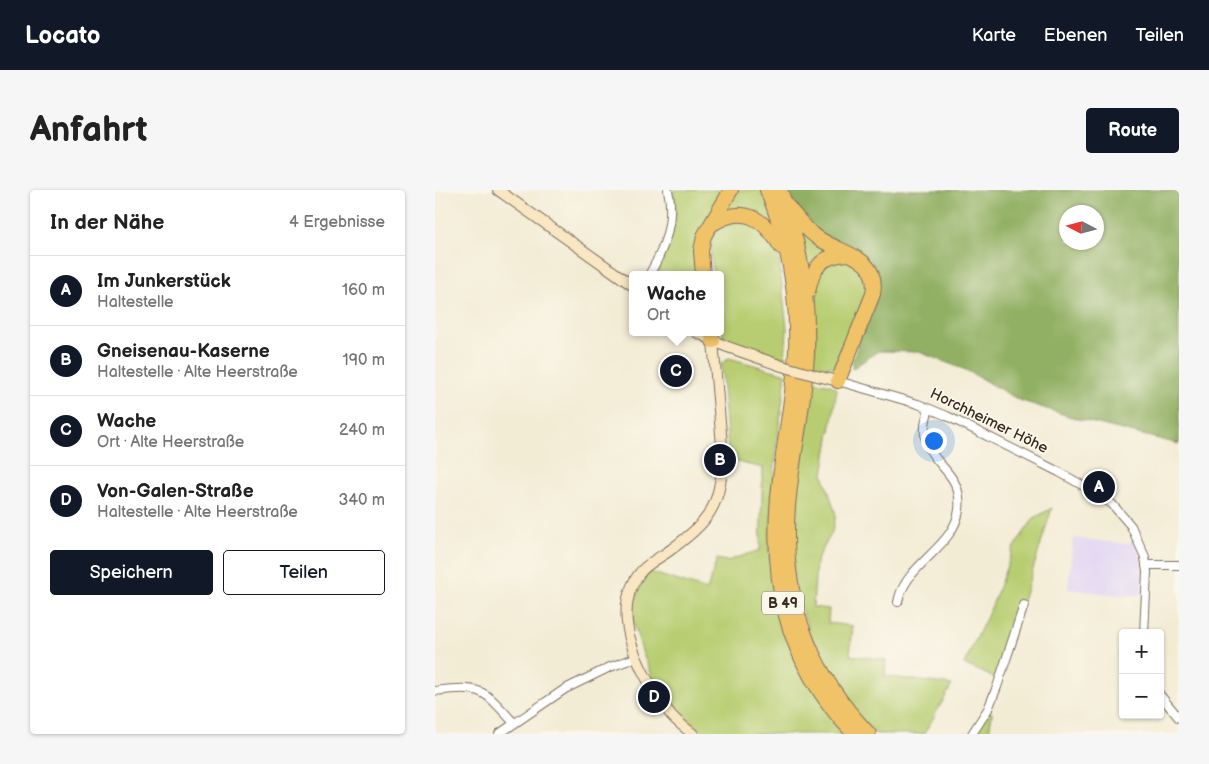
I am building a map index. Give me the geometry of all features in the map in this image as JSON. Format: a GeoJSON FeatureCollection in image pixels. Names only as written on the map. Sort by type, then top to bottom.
{"type":"FeatureCollection","features":[{"type":"Feature","properties":{"kind":"highway"},"geometry":{"type":"LineString","coordinates":[[703,271],[701,246],[704,236],[731,190]]}},
{"type":"Feature","properties":{"kind":"highway","name":"B 49"},"geometry":{"type":"LineString","coordinates":[[767,190],[779,224],[788,259],[795,305],[796,342],[776,520],[777,575],[787,619],[803,660],[823,696],[855,734]]}},
{"type":"Feature","properties":{"kind":"highway"},"geometry":{"type":"LineString","coordinates":[[782,196],[806,228],[816,236],[859,258],[868,267],[873,280],[874,289],[838,381]]}},
{"type":"Feature","properties":{"kind":"highway","name":"B 49"},"geometry":{"type":"LineString","coordinates":[[782,196],[797,249],[806,305],[806,365],[787,510],[788,571],[800,624],[811,653],[835,693],[869,734]]}},
{"type":"Feature","properties":{"kind":"highway"},"geometry":{"type":"LineString","coordinates":[[711,225],[731,215],[742,214],[753,217],[768,228],[788,259]]}},
{"type":"Feature","properties":{"kind":"highway"},"geometry":{"type":"LineString","coordinates":[[806,305],[811,278],[816,268],[830,257],[849,254]]}},
{"type":"Feature","properties":{"kind":"street"},"geometry":{"type":"LineString","coordinates":[[497,190],[629,283]]}},
{"type":"Feature","properties":{"kind":"street"},"geometry":{"type":"LineString","coordinates":[[651,271],[669,226],[671,203],[668,190]]}},
{"type":"Feature","properties":{"kind":"street"},"geometry":{"type":"LineString","coordinates":[[693,734],[668,712],[635,658],[627,629],[626,614],[627,600],[635,580],[644,568],[682,541],[705,521],[714,507],[719,491],[723,473],[723,438],[712,337]]}},
{"type":"Feature","properties":{"kind":"street","name":"Horchheimer Höhe"},"geometry":{"type":"LineString","coordinates":[[712,337],[782,366],[901,399],[929,409],[984,434],[1059,472],[1101,496],[1119,511],[1137,535],[1146,566],[1144,629]]}},
{"type":"Feature","properties":{"kind":"street"},"geometry":{"type":"LineString","coordinates":[[897,602],[912,574],[953,527],[958,511],[959,496],[955,483],[930,452],[925,440],[925,425],[929,409]]}},
{"type":"Feature","properties":{"kind":"street"},"geometry":{"type":"LineString","coordinates":[[1146,566],[1179,565]]}},
{"type":"Feature","properties":{"kind":"street"},"geometry":{"type":"LineString","coordinates":[[972,734],[988,709],[997,687],[1024,605]]}},
{"type":"Feature","properties":{"kind":"street"},"geometry":{"type":"LineString","coordinates":[[499,734],[565,689],[635,658]]}},
{"type":"Feature","properties":{"kind":"street"},"geometry":{"type":"LineString","coordinates":[[435,690],[466,688],[480,691],[494,701],[514,723]]}},
{"type":"Feature","properties":{"kind":"street"},"geometry":{"type":"LineString","coordinates":[[1164,700],[1179,718]]}},
{"type":"Feature","properties":{"kind":"shaded area"},"geometry":{"type":"Polygon","coordinates":[[[1073,538],[1128,544],[1134,539],[1143,565],[1142,594],[1127,596],[1068,589],[1073,538]]]}},
{"type":"Feature","properties":{"kind":"green space"},"geometry":{"type":"Polygon","coordinates":[[[673,190],[728,190],[695,255],[696,271],[659,271],[672,234],[675,202],[673,190]]]}},
{"type":"Feature","properties":{"kind":"green space"},"geometry":{"type":"Polygon","coordinates":[[[735,190],[763,190],[774,221],[768,223],[721,215],[735,190]]]}},
{"type":"Feature","properties":{"kind":"green space"},"geometry":{"type":"Polygon","coordinates":[[[789,190],[1179,190],[1179,444],[1078,419],[1019,400],[966,370],[919,352],[878,351],[852,369],[877,279],[828,241],[797,210],[789,190]]]}},
{"type":"Feature","properties":{"kind":"green space"},"geometry":{"type":"Polygon","coordinates":[[[735,219],[758,225],[773,243],[779,259],[787,329],[785,359],[770,353],[741,346],[723,337],[724,271],[713,271],[711,242],[716,230],[723,223],[735,219]]]}},
{"type":"Feature","properties":{"kind":"green space"},"geometry":{"type":"Polygon","coordinates":[[[800,227],[830,249],[809,271],[800,227]]]}},
{"type":"Feature","properties":{"kind":"green space"},"geometry":{"type":"Polygon","coordinates":[[[845,258],[864,268],[869,287],[840,361],[832,368],[831,366],[822,369],[814,368],[816,327],[814,289],[819,270],[845,258]]]}},
{"type":"Feature","properties":{"kind":"green space"},"geometry":{"type":"Polygon","coordinates":[[[729,358],[786,374],[776,451],[769,548],[773,587],[779,610],[847,734],[701,734],[667,703],[643,654],[630,612],[647,571],[707,590],[717,559],[727,561],[760,550],[763,468],[729,460],[721,363],[729,358]]]}},
{"type":"Feature","properties":{"kind":"green space"},"geometry":{"type":"Polygon","coordinates":[[[813,381],[831,385],[837,389],[823,474],[836,515],[832,532],[816,562],[813,607],[829,609],[828,623],[853,626],[850,655],[886,660],[885,676],[952,685],[924,734],[876,734],[850,707],[817,653],[795,590],[791,526],[813,381]]]}},
{"type":"Feature","properties":{"kind":"green space"},"geometry":{"type":"Polygon","coordinates":[[[1052,508],[1001,672],[997,679],[964,664],[992,606],[1014,547],[1034,518],[1052,508]]]}},
{"type":"Feature","properties":{"kind":"green space"},"geometry":{"type":"Polygon","coordinates":[[[988,712],[992,713],[989,734],[974,734],[988,712]]]}},
{"type":"Feature","properties":{"kind":"place","name":"Wache"},"geometry":{"type":"Point","coordinates":[676,371]}},
{"type":"Feature","properties":{"kind":"place","name":"Gneisenau-Kaserne"},"geometry":{"type":"Point","coordinates":[720,460]}},
{"type":"Feature","properties":{"kind":"place","name":"Im Junkerstück"},"geometry":{"type":"Point","coordinates":[1099,487]}},
{"type":"Feature","properties":{"kind":"place","name":"Von-Galen-Straße"},"geometry":{"type":"Point","coordinates":[654,697]}}]}
